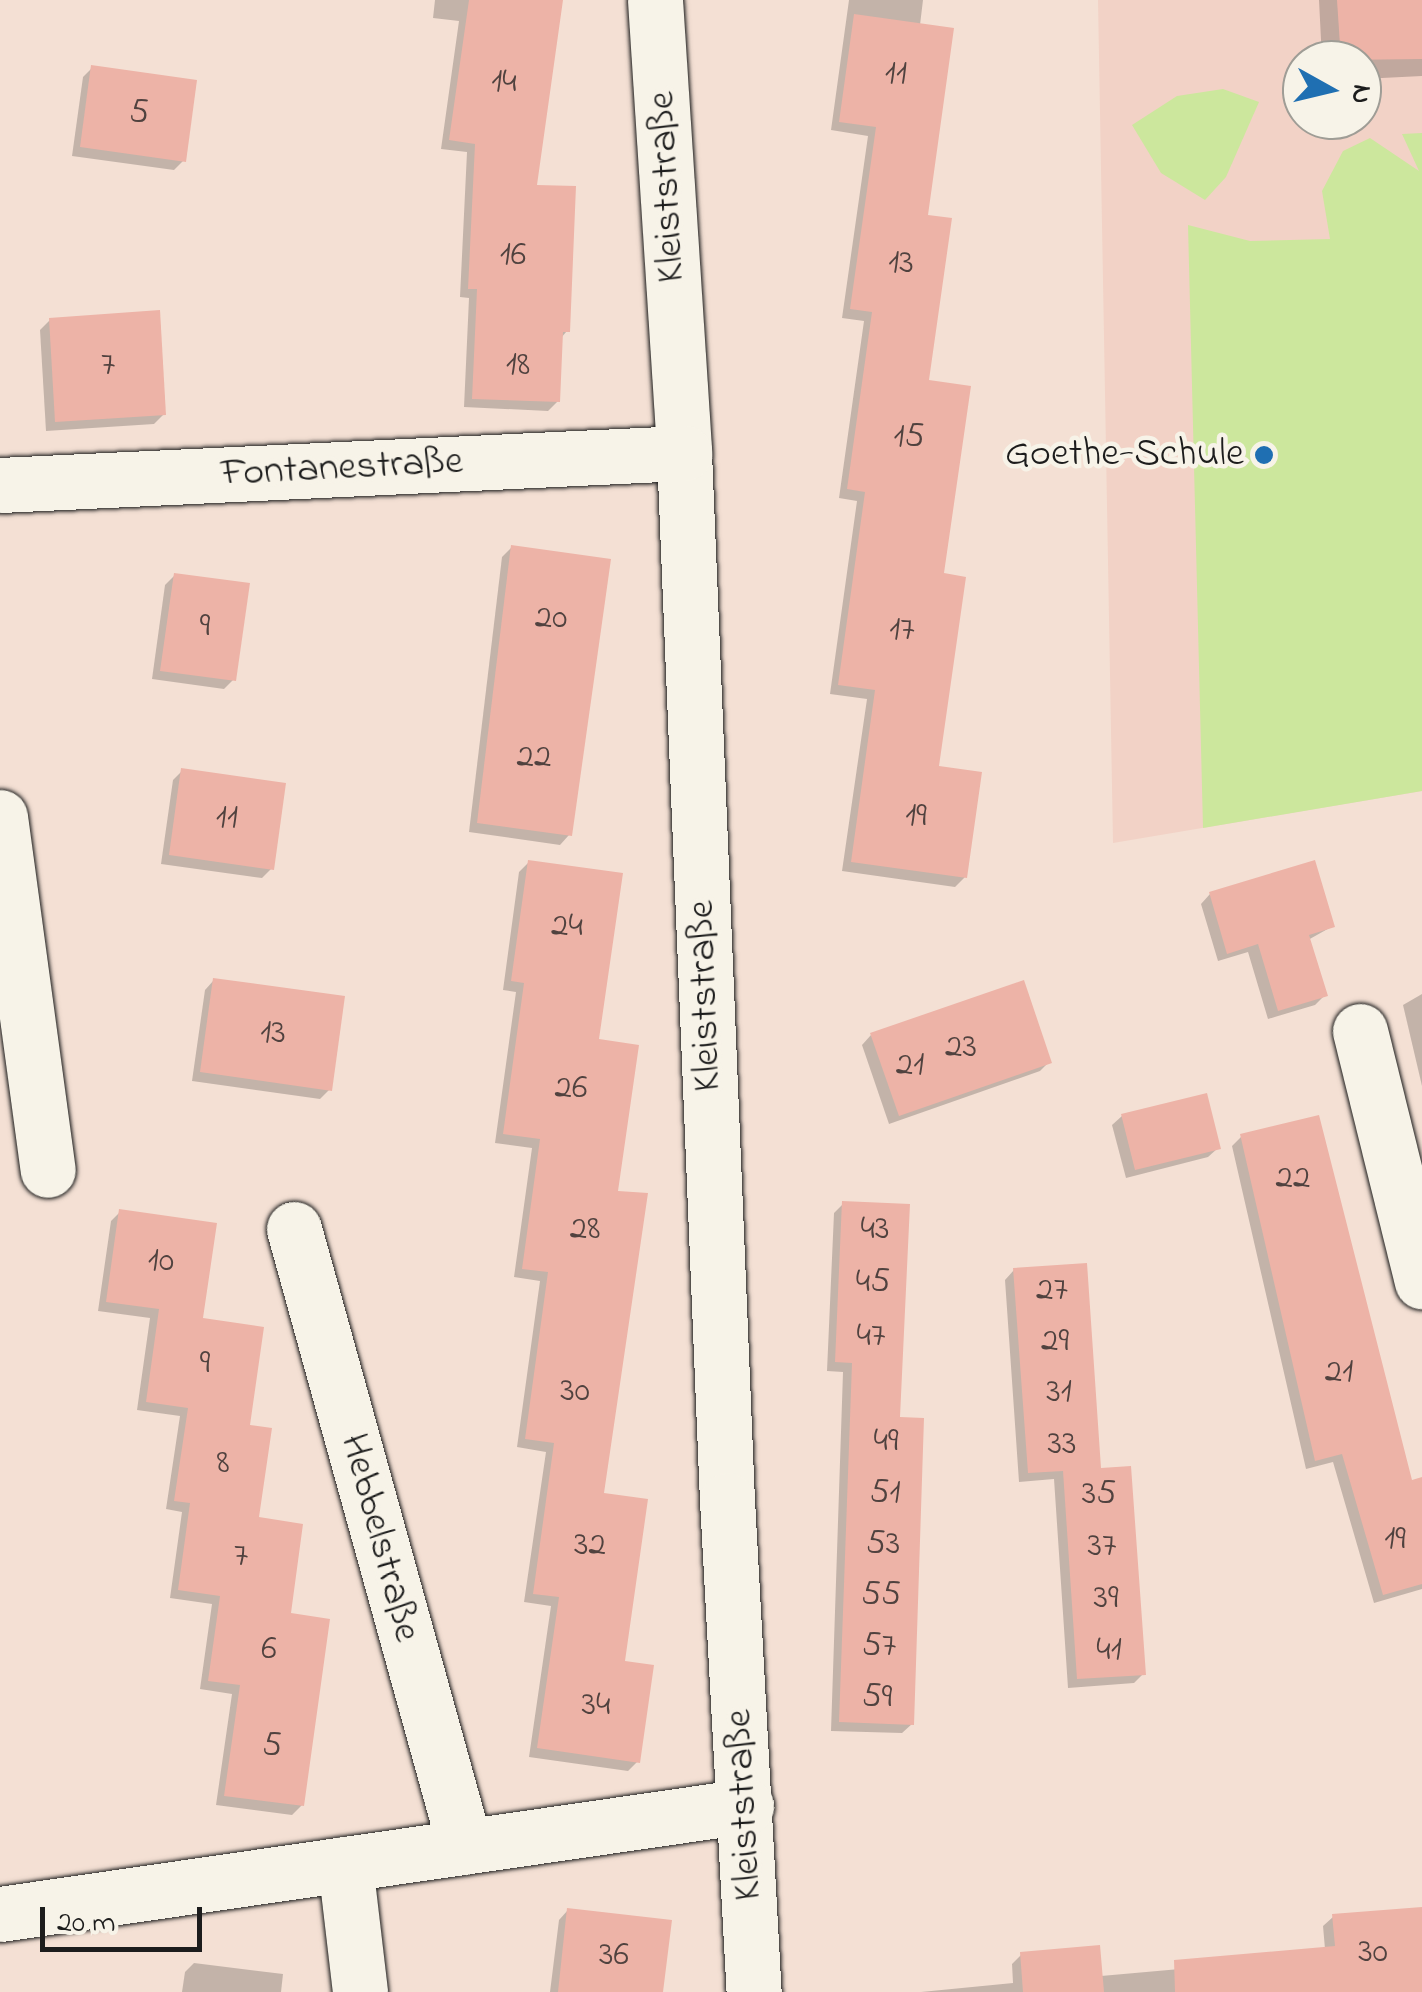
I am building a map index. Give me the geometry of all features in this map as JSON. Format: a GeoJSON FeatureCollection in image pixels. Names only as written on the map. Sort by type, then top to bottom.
{"type":"FeatureCollection","features":[{"type":"Feature","properties":{"kind":"street","name":"Kleiststraße"},"geometry":{"type":"LineString","coordinates":[[656,0],[684,453],[727,1500],[754,1992]]}},
{"type":"Feature","properties":{"kind":"street","name":"Fontanestraße"},"geometry":{"type":"LineString","coordinates":[[0,485],[684,453]]}},
{"type":"Feature","properties":{"kind":"street"},"geometry":{"type":"LineString","coordinates":[[0,817],[48,1170]]}},
{"type":"Feature","properties":{"kind":"street"},"geometry":{"type":"LineString","coordinates":[[1360,1031],[1411,1193],[1421,1271]]}},
{"type":"Feature","properties":{"kind":"street","name":"Hebbelstraße"},"geometry":{"type":"LineString","coordinates":[[294,1230],[465,1847]]}},
{"type":"Feature","properties":{"kind":"street"},"geometry":{"type":"LineString","coordinates":[[0,1914],[746,1806]]}},
{"type":"Feature","properties":{"kind":"street"},"geometry":{"type":"LineString","coordinates":[[346,1864],[360,1992]]}},
{"type":"Feature","properties":{"kind":"shaded area","name":"Goethe-Schule"},"geometry":{"type":"Polygon","coordinates":[[[1098,0],[1422,0],[1422,791],[1113,843],[1098,0]]]}},
{"type":"Feature","properties":{"kind":"green space"},"geometry":{"type":"Polygon","coordinates":[[[1223,89],[1259,102],[1226,177],[1205,200],[1161,173],[1132,125],[1177,96],[1223,89]]]}},
{"type":"Feature","properties":{"kind":"green space"},"geometry":{"type":"Polygon","coordinates":[[[1422,133],[1422,791],[1203,828],[1188,225],[1250,241],[1330,239],[1322,191],[1343,151],[1373,140],[1419,171],[1402,134],[1422,133]]]}},
{"type":"Feature","properties":{"kind":"building"},"geometry":{"type":"Polygon","coordinates":[[[469,0],[563,0],[537,185],[576,186],[570,332],[563,332],[560,402],[472,399],[477,289],[468,289],[475,144],[449,140],[469,0]]]}},
{"type":"Feature","properties":{"kind":"building"},"geometry":{"type":"Polygon","coordinates":[[[1337,0],[1422,0],[1422,59],[1382,59],[1382,40],[1340,40],[1337,0]]]}},
{"type":"Feature","properties":{"kind":"building"},"geometry":{"type":"Polygon","coordinates":[[[854,14],[954,28],[928,215],[952,218],[929,380],[971,386],[944,573],[966,577],[939,766],[982,772],[967,878],[851,862],[875,690],[838,685],[865,492],[847,489],[872,312],[850,309],[876,127],[839,122],[854,14]]]}},
{"type":"Feature","properties":{"kind":"building"},"geometry":{"type":"Polygon","coordinates":[[[91,65],[197,80],[186,162],[80,147],[91,65]]]}},
{"type":"Feature","properties":{"kind":"building"},"geometry":{"type":"Polygon","coordinates":[[[160,310],[166,415],[55,422],[49,318],[160,310]]]}},
{"type":"Feature","properties":{"kind":"building"},"geometry":{"type":"Polygon","coordinates":[[[511,545],[611,559],[572,836],[477,823],[511,545]]]}},
{"type":"Feature","properties":{"kind":"building"},"geometry":{"type":"Polygon","coordinates":[[[174,573],[250,583],[236,681],[160,671],[174,573]]]}},
{"type":"Feature","properties":{"kind":"building"},"geometry":{"type":"Polygon","coordinates":[[[181,768],[286,783],[274,870],[169,855],[181,768]]]}},
{"type":"Feature","properties":{"kind":"building"},"geometry":{"type":"Polygon","coordinates":[[[528,860],[623,873],[599,1039],[639,1045],[618,1191],[648,1193],[604,1493],[648,1499],[625,1661],[654,1665],[640,1763],[537,1748],[559,1597],[533,1594],[554,1443],[525,1439],[548,1272],[522,1269],[540,1139],[503,1134],[524,983],[511,981],[528,860]]]}},
{"type":"Feature","properties":{"kind":"building"},"geometry":{"type":"Polygon","coordinates":[[[1315,860],[1335,927],[1309,935],[1328,996],[1278,1011],[1258,944],[1227,954],[1209,892],[1315,860]]]}},
{"type":"Feature","properties":{"kind":"building"},"geometry":{"type":"Polygon","coordinates":[[[213,978],[345,996],[332,1091],[200,1072],[213,978]]]}},
{"type":"Feature","properties":{"kind":"building"},"geometry":{"type":"Polygon","coordinates":[[[1024,980],[1052,1063],[899,1116],[870,1033],[1024,980]]]}},
{"type":"Feature","properties":{"kind":"building"},"geometry":{"type":"Polygon","coordinates":[[[1207,1093],[1221,1149],[1135,1170],[1121,1114],[1207,1093]]]}},
{"type":"Feature","properties":{"kind":"building"},"geometry":{"type":"Polygon","coordinates":[[[1319,1115],[1412,1480],[1422,1477],[1422,1584],[1383,1595],[1342,1454],[1315,1461],[1240,1134],[1319,1115]]]}},
{"type":"Feature","properties":{"kind":"building"},"geometry":{"type":"Polygon","coordinates":[[[842,1201],[910,1204],[900,1417],[924,1418],[914,1725],[839,1722],[852,1363],[835,1362],[842,1201]]]}},
{"type":"Feature","properties":{"kind":"building"},"geometry":{"type":"Polygon","coordinates":[[[119,1209],[217,1223],[203,1318],[264,1327],[250,1425],[272,1428],[259,1517],[303,1524],[291,1613],[330,1619],[304,1806],[224,1796],[240,1685],[208,1681],[220,1596],[178,1590],[190,1503],[174,1501],[188,1408],[146,1402],[159,1309],[106,1302],[119,1209]]]}},
{"type":"Feature","properties":{"kind":"building"},"geometry":{"type":"Polygon","coordinates":[[[1087,1263],[1101,1468],[1131,1466],[1146,1675],[1077,1679],[1063,1471],[1028,1473],[1013,1268],[1087,1263]]]}},
{"type":"Feature","properties":{"kind":"building"},"geometry":{"type":"Polygon","coordinates":[[[1422,1907],[1422,1992],[1175,1992],[1174,1960],[1335,1946],[1332,1914],[1422,1907]]]}},
{"type":"Feature","properties":{"kind":"building"},"geometry":{"type":"Polygon","coordinates":[[[567,1908],[672,1920],[663,1992],[558,1992],[567,1908]]]}},
{"type":"Feature","properties":{"kind":"building"},"geometry":{"type":"Polygon","coordinates":[[[1100,1945],[1104,1992],[1023,1992],[1020,1952],[1100,1945]]]}},
{"type":"Feature","properties":{"kind":"place","name":"Goethe-Schule"},"geometry":{"type":"Point","coordinates":[1264,455]}}]}
